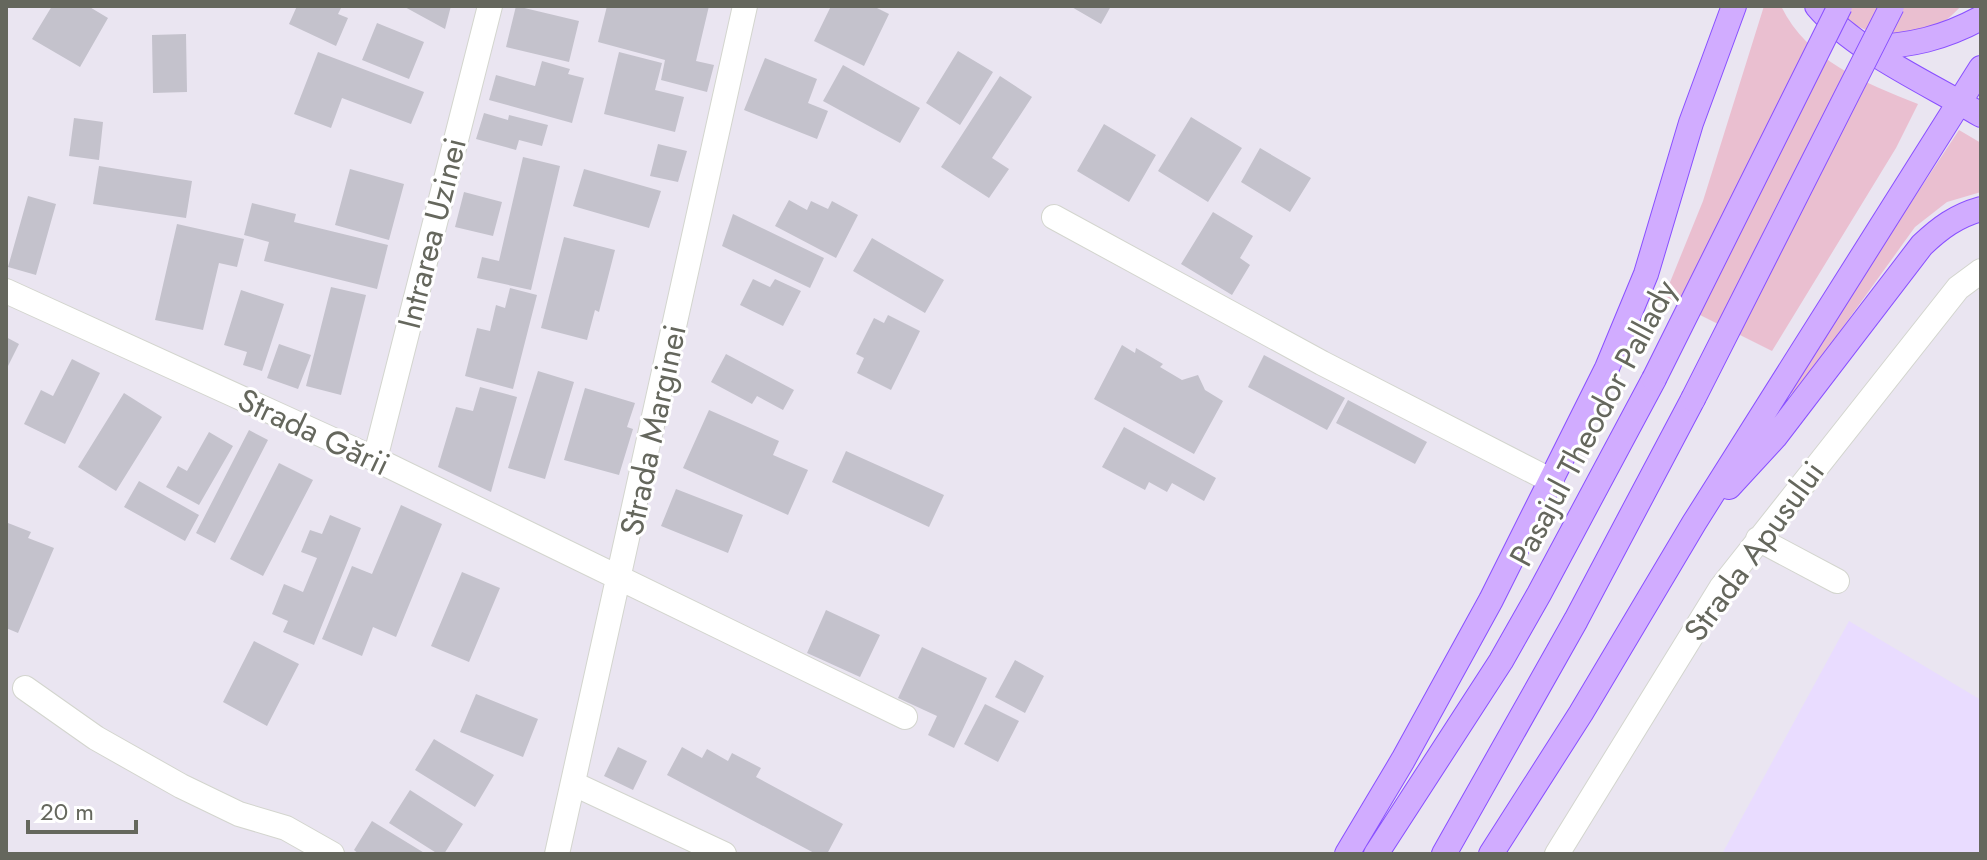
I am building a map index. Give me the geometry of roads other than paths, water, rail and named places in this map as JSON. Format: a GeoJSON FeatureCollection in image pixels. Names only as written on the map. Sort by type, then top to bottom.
{"type":"FeatureCollection","features":[{"type":"Feature","properties":{"kind":"main road"},"geometry":{"type":"LineString","coordinates":[[1347,854],[1458,662],[1607,368],[1646,274],[1691,123],[1734,6]]}},
{"type":"Feature","properties":{"kind":"main road"},"geometry":{"type":"LineString","coordinates":[[1817,6],[1826,17],[1868,48],[1981,115]]}},
{"type":"Feature","properties":{"kind":"main road","name":"Pasajul Theodor Pallady"},"geometry":{"type":"LineString","coordinates":[[1376,854],[1501,661],[1566,545],[1654,379],[1840,6]]}},
{"type":"Feature","properties":{"kind":"main road"},"geometry":{"type":"LineString","coordinates":[[1444,854],[1583,607],[1693,399],[1892,6]]}},
{"type":"Feature","properties":{"kind":"main road"},"geometry":{"type":"LineString","coordinates":[[1868,48],[1929,40],[1952,33],[1981,18]]}},
{"type":"Feature","properties":{"kind":"main road"},"geometry":{"type":"LineString","coordinates":[[1491,854],[1589,701],[1694,523],[1981,68]]}},
{"type":"Feature","properties":{"kind":"main road"},"geometry":{"type":"LineString","coordinates":[[1694,523],[1775,437],[1922,245],[1943,225],[1981,209]]}},
{"type":"Feature","properties":{"kind":"street","name":"Intrarea Uzinei"},"geometry":{"type":"LineString","coordinates":[[375,459],[490,6]]}},
{"type":"Feature","properties":{"kind":"street","name":"Strada Marginei"},"geometry":{"type":"LineString","coordinates":[[557,854],[745,6]]}},
{"type":"Feature","properties":{"kind":"street"},"geometry":{"type":"LineString","coordinates":[[1054,217],[1322,363],[1552,481]]}},
{"type":"Feature","properties":{"kind":"street","name":"Strada Apusului"},"geometry":{"type":"LineString","coordinates":[[1557,854],[1695,628],[1758,539],[1958,288],[1981,271]]}},
{"type":"Feature","properties":{"kind":"street","name":"Strada Gării"},"geometry":{"type":"LineString","coordinates":[[6,291],[375,459],[905,717]]}},
{"type":"Feature","properties":{"kind":"street"},"geometry":{"type":"LineString","coordinates":[[1758,539],[1837,581]]}},
{"type":"Feature","properties":{"kind":"street"},"geometry":{"type":"LineString","coordinates":[[25,688],[96,738],[181,786],[239,814],[286,828],[332,854]]}},
{"type":"Feature","properties":{"kind":"street"},"geometry":{"type":"LineString","coordinates":[[574,784],[724,854]]}}]}
